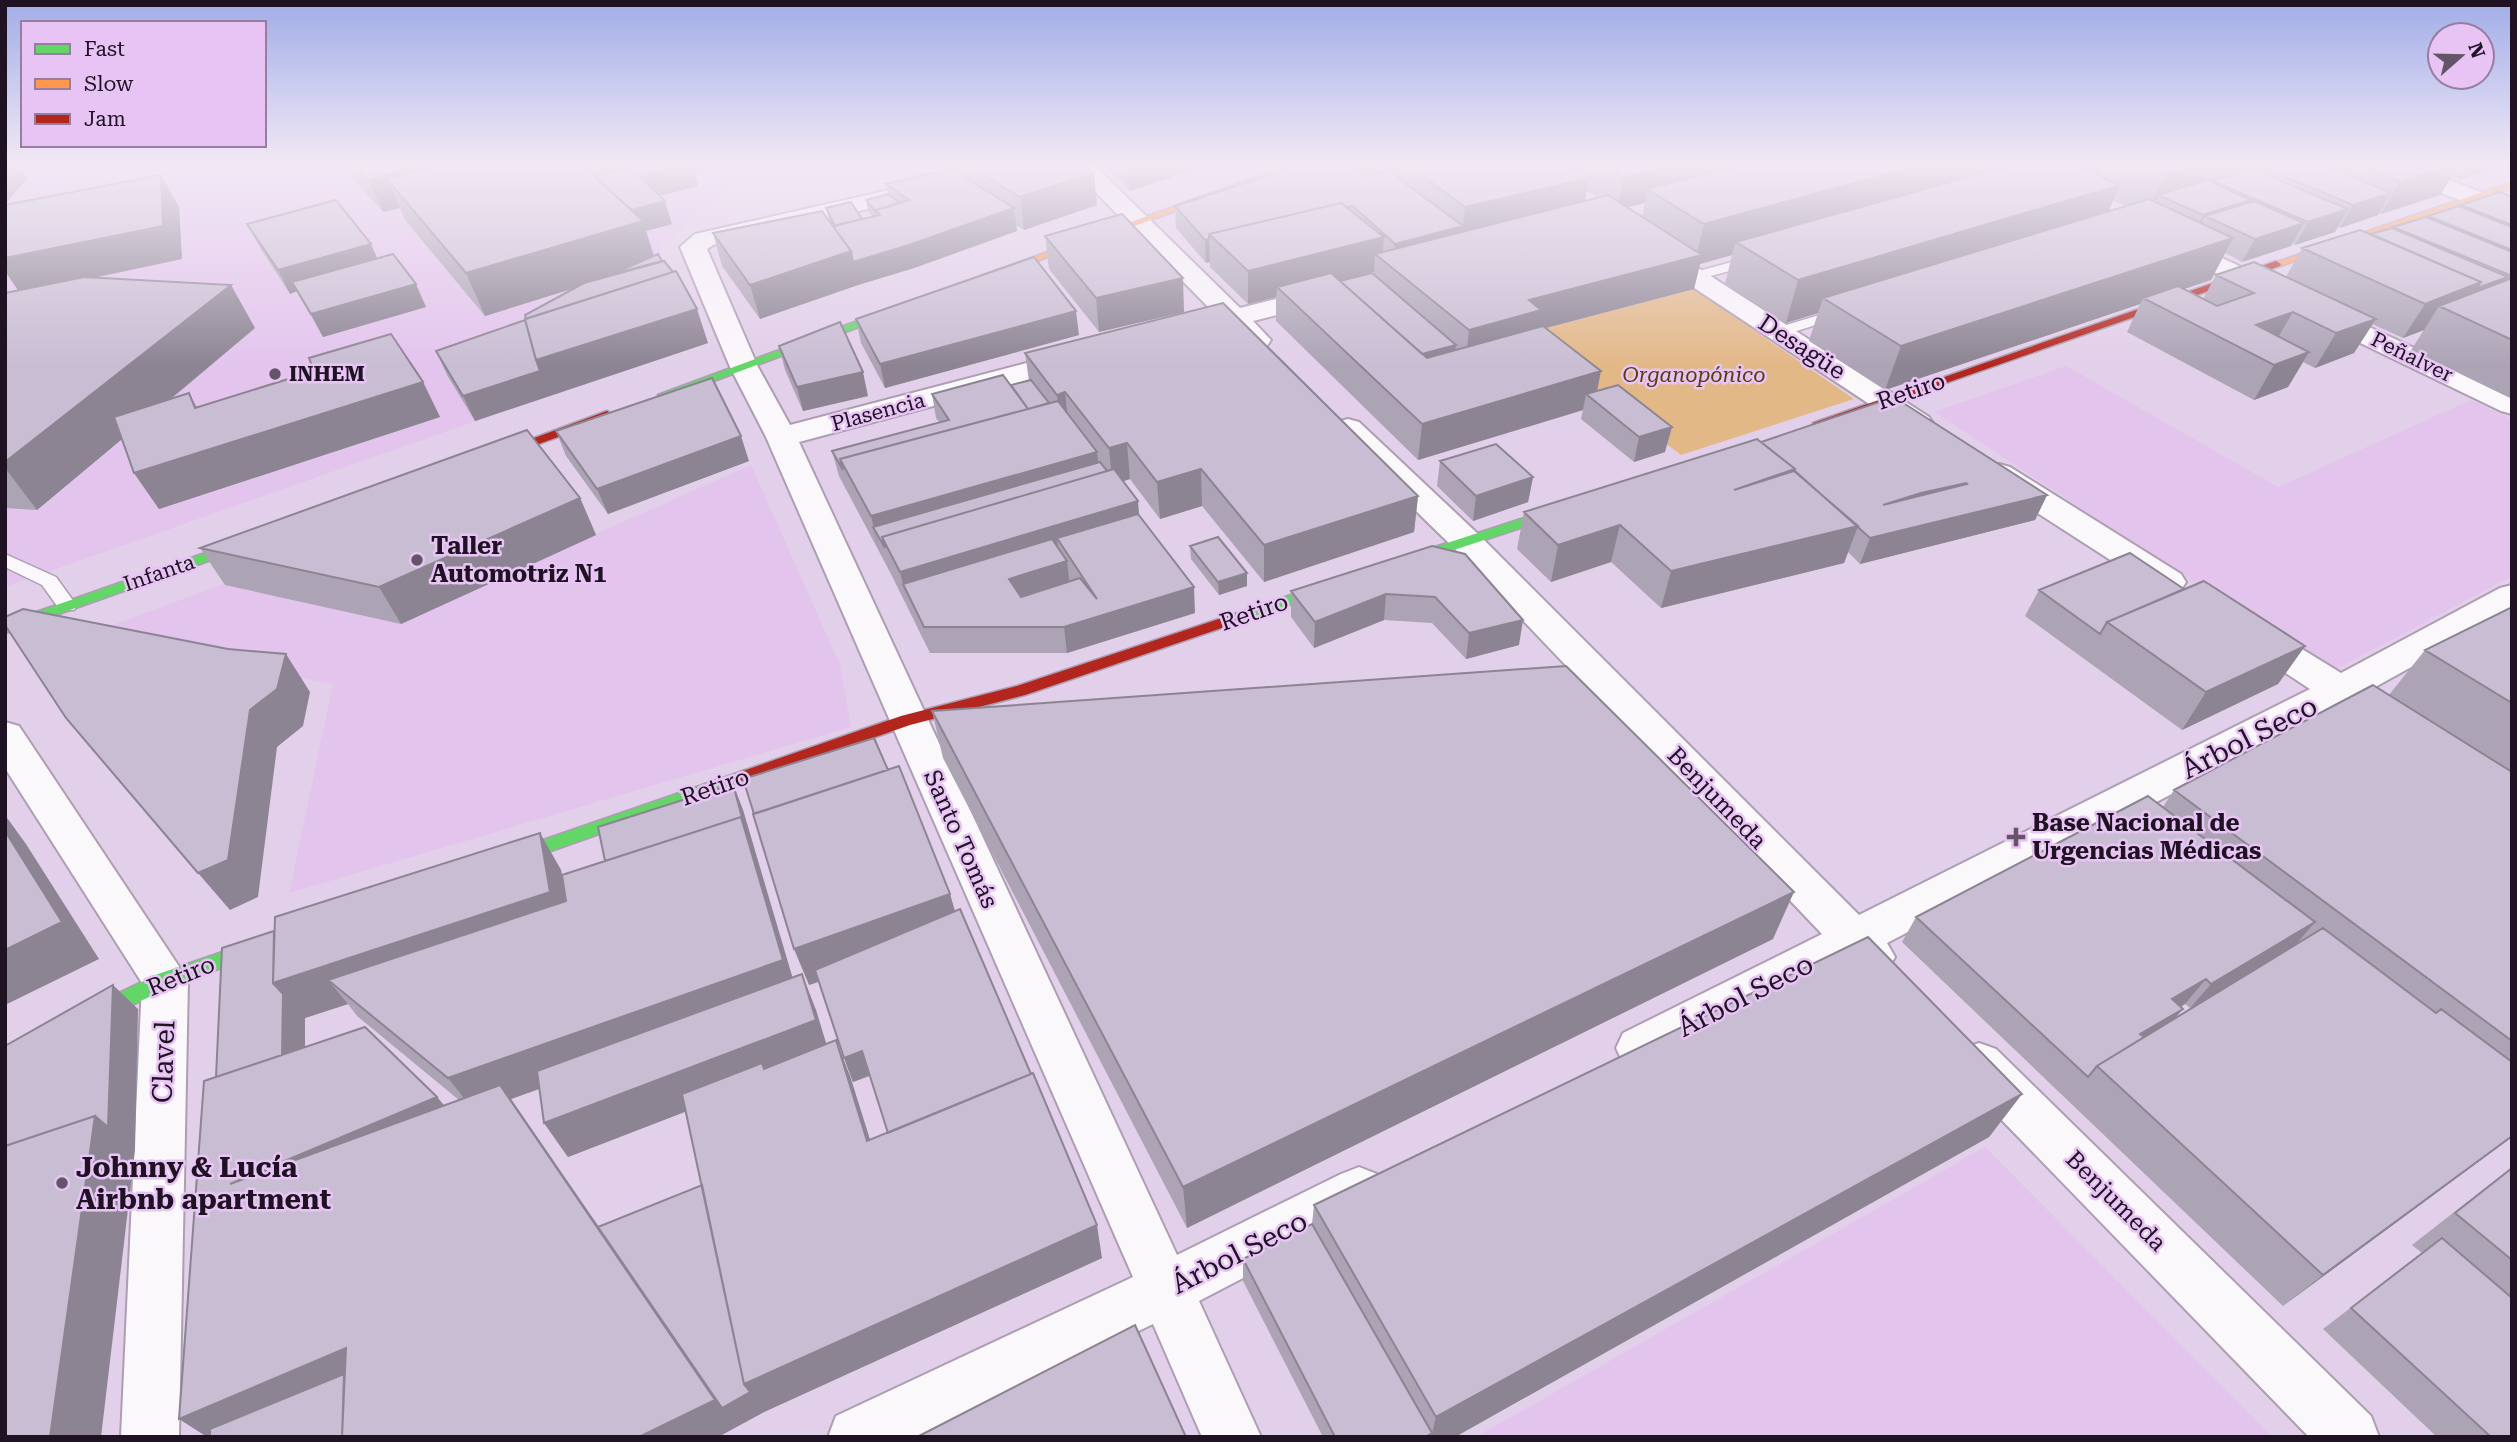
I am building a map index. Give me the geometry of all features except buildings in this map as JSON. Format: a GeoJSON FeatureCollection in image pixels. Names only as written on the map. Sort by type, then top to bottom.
{"type":"FeatureCollection","features":[{"type":"Feature","properties":{"kind":"street","name":"Santo Tomás"},"geometry":{"type":"LineString","coordinates":[[745,231],[696,243],[693,247],[744,367],[781,437],[1232,1437]]}},
{"type":"Feature","properties":{"kind":"street"},"geometry":{"type":"LineString","coordinates":[[976,280],[1111,231]]}},
{"type":"Feature","properties":{"kind":"street"},"geometry":{"type":"LineString","coordinates":[[1146,231],[1282,364]]}},
{"type":"Feature","properties":{"kind":"street","name":"Retiro"},"geometry":{"type":"LineString","coordinates":[[1805,428],[2373,231]]}},
{"type":"Feature","properties":{"kind":"street","name":"Peñalver"},"geometry":{"type":"LineString","coordinates":[[2156,235],[2512,405]]}},
{"type":"Feature","properties":{"kind":"street","name":"Desagüe"},"geometry":{"type":"LineString","coordinates":[[1630,236],[1696,276],[1942,438]]}},
{"type":"Feature","properties":{"kind":"street"},"geometry":{"type":"LineString","coordinates":[[1193,328],[1353,287]]}},
{"type":"Feature","properties":{"kind":"street"},"geometry":{"type":"LineString","coordinates":[[653,399],[925,299]]}},
{"type":"Feature","properties":{"kind":"street","name":"Plasencia"},"geometry":{"type":"LineString","coordinates":[[781,437],[1100,353]]}},
{"type":"Feature","properties":{"kind":"street","name":"Benjumeda"},"geometry":{"type":"LineString","coordinates":[[1320,401],[1466,541],[1894,978]]}},
{"type":"Feature","properties":{"kind":"street"},"geometry":{"type":"LineString","coordinates":[[471,463],[627,408]]}},
{"type":"Feature","properties":{"kind":"street"},"geometry":{"type":"LineString","coordinates":[[1977,460],[2386,720]]}},
{"type":"Feature","properties":{"kind":"street","name":"Retiro"},"geometry":{"type":"LineString","coordinates":[[480,869],[907,720],[1020,691],[1584,503]]}},
{"type":"Feature","properties":{"kind":"street","name":"Infanta"},"geometry":{"type":"LineString","coordinates":[[5,628],[275,532]]}},
{"type":"Feature","properties":{"kind":"street","name":"Árbol Seco"},"geometry":{"type":"LineString","coordinates":[[1608,1065],[2340,690],[2512,596]]}},
{"type":"Feature","properties":{"kind":"street"},"geometry":{"type":"LineString","coordinates":[[5,736],[165,980]]}},
{"type":"Feature","properties":{"kind":"street","name":"Retiro"},"geometry":{"type":"LineString","coordinates":[[5,1058],[165,980],[283,938]]}},
{"type":"Feature","properties":{"kind":"street","name":"Clavel"},"geometry":{"type":"LineString","coordinates":[[150,1437],[165,980]]}},
{"type":"Feature","properties":{"kind":"street","name":"Benjumeda"},"geometry":{"type":"LineString","coordinates":[[1952,1037],[2350,1437]]}},
{"type":"Feature","properties":{"kind":"street","name":"Árbol Seco"},"geometry":{"type":"LineString","coordinates":[[858,1437],[1165,1290],[1399,1171]]}},
{"type":"Feature","properties":{"kind":"lane"},"geometry":{"type":"LineString","coordinates":[[1696,276],[1762,257]]}},
{"type":"Feature","properties":{"kind":"lane"},"geometry":{"type":"LineString","coordinates":[[1778,332],[1857,308]]}},
{"type":"Feature","properties":{"kind":"lane"},"geometry":{"type":"LineString","coordinates":[[5,560],[49,581],[67,606]]}},
{"type":"Feature","properties":{"kind":"shaded area","name":"INHEM"},"geometry":{"type":"Polygon","coordinates":[[[5,231],[678,231],[661,245],[659,263],[539,354],[550,395],[5,587],[5,231]]]}},
{"type":"Feature","properties":{"kind":"shaded area"},"geometry":{"type":"Polygon","coordinates":[[[2066,366],[2278,487],[2471,400],[2512,419],[2512,576],[2331,672],[1934,412],[2066,366]]]}},
{"type":"Feature","properties":{"kind":"shaded area"},"geometry":{"type":"Polygon","coordinates":[[[751,465],[840,665],[851,727],[289,893],[333,684],[83,636],[543,466],[596,534],[751,465]]]}},
{"type":"Feature","properties":{"kind":"shaded area"},"geometry":{"type":"Polygon","coordinates":[[[1985,1147],[2272,1437],[1476,1437],[1985,1147]]]}},
{"type":"Feature","properties":{"kind":"green space","name":"Organopónico"},"geometry":{"type":"Polygon","coordinates":[[[1694,289],[1854,399],[1681,455],[1523,334],[1694,289]]]}},
{"type":"Feature","properties":{"kind":"traffic: fast"},"geometry":{"type":"LineString","coordinates":[[664,395],[906,306]]}},
{"type":"Feature","properties":{"kind":"traffic: fast"},"geometry":{"type":"LineString","coordinates":[[1394,565],[1573,506]]}},
{"type":"Feature","properties":{"kind":"traffic: fast"},"geometry":{"type":"LineString","coordinates":[[5,628],[254,540]]}},
{"type":"Feature","properties":{"kind":"traffic: fast"},"geometry":{"type":"LineString","coordinates":[[1249,614],[1340,583]]}},
{"type":"Feature","properties":{"kind":"traffic: fast"},"geometry":{"type":"LineString","coordinates":[[497,863],[746,776]]}},
{"type":"Feature","properties":{"kind":"traffic: fast"},"geometry":{"type":"LineString","coordinates":[[5,1058],[165,980],[272,942]]}},
{"type":"Feature","properties":{"kind":"traffic: slow"},"geometry":{"type":"LineString","coordinates":[[986,276],[1112,231]]}},
{"type":"Feature","properties":{"kind":"traffic: slow"},"geometry":{"type":"LineString","coordinates":[[2276,264],[2374,231]]}},
{"type":"Feature","properties":{"kind":"traffic: jam"},"geometry":{"type":"LineString","coordinates":[[1819,423],[2276,264]]}},
{"type":"Feature","properties":{"kind":"traffic: jam"},"geometry":{"type":"LineString","coordinates":[[486,458],[607,415]]}},
{"type":"Feature","properties":{"kind":"traffic: jam"},"geometry":{"type":"LineString","coordinates":[[746,776],[907,720],[1020,691],[1249,614]]}},
{"type":"Feature","properties":{"kind":"place","name":"INHEM"},"geometry":{"type":"Point","coordinates":[275,374]}},
{"type":"Feature","properties":{"kind":"place","name":"Taller Automotriz N1"},"geometry":{"type":"Point","coordinates":[417,560]}},
{"type":"Feature","properties":{"kind":"place","name":"Base Nacional de Urgencias Médicas"},"geometry":{"type":"Point","coordinates":[2016,837]}},
{"type":"Feature","properties":{"kind":"place","name":"Johnny & Lucía Airbnb apartment"},"geometry":{"type":"Point","coordinates":[62,1183]}}]}
